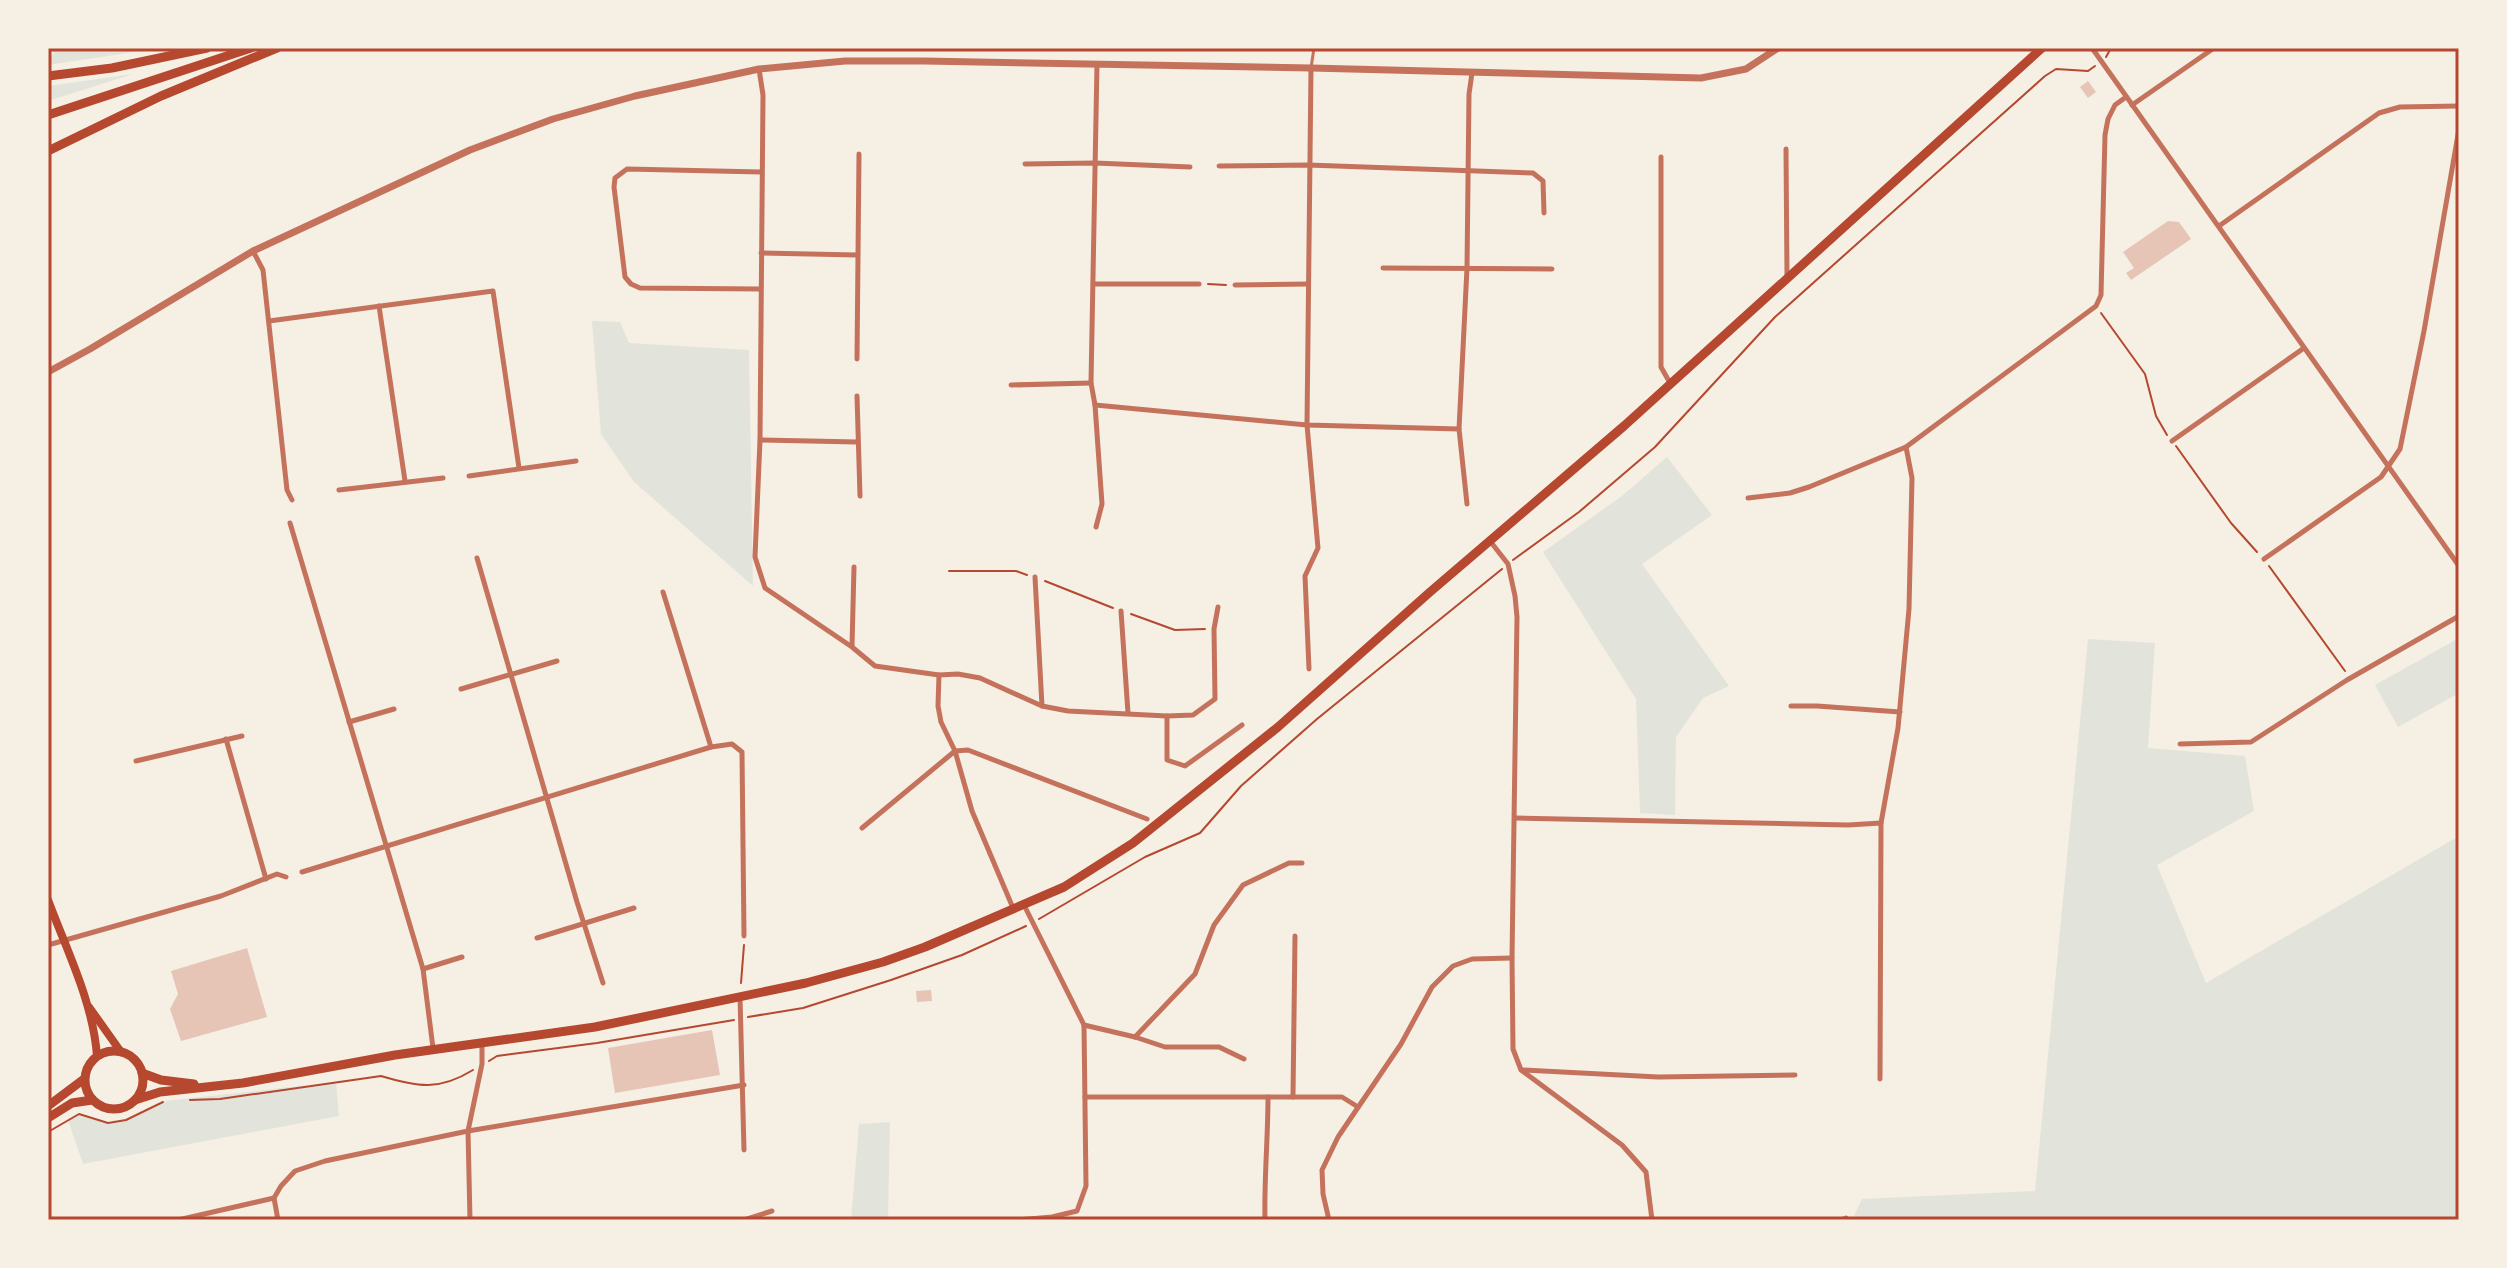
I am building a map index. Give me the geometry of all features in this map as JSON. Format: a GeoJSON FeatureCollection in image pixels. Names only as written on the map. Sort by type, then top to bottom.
{"type":"FeatureCollection","features":[{"type":"Feature","properties":{"kind":"main road"},"geometry":{"type":"LineString","coordinates":[[48,76],[112,68],[207,48]]}},
{"type":"Feature","properties":{"kind":"main road"},"geometry":{"type":"LineString","coordinates":[[48,115],[251,48]]}},
{"type":"Feature","properties":{"kind":"main road"},"geometry":{"type":"LineString","coordinates":[[48,151],[161,96],[277,48]]}},
{"type":"Feature","properties":{"kind":"main road"},"geometry":{"type":"LineString","coordinates":[[121,1052],[106,1052],[97,1056],[87,1069],[84,1079],[86,1090],[92,1100],[102,1107],[125,1107],[135,1100],[160,1092],[243,1083],[434,1049],[595,1027],[806,983],[883,962],[1064,887],[1170,815],[1278,727],[1576,469],[2042,48]]}},
{"type":"Feature","properties":{"kind":"main road"},"geometry":{"type":"LineString","coordinates":[[48,900],[88,1005],[97,1056]]}},
{"type":"Feature","properties":{"kind":"main road"},"geometry":{"type":"LineString","coordinates":[[88,1005],[121,1052],[135,1060],[142,1073],[141,1089],[135,1100]]}},
{"type":"Feature","properties":{"kind":"main road"},"geometry":{"type":"LineString","coordinates":[[142,1073],[161,1080],[205,1086]]}},
{"type":"Feature","properties":{"kind":"main road"},"geometry":{"type":"LineString","coordinates":[[48,1106],[84,1079]]}},
{"type":"Feature","properties":{"kind":"main road"},"geometry":{"type":"LineString","coordinates":[[48,1118],[72,1103],[92,1100]]}},
{"type":"Feature","properties":{"kind":"street"},"geometry":{"type":"LineString","coordinates":[[48,372],[253,251],[405,178],[513,133],[635,96],[759,69],[845,61],[1701,78],[1746,69],[1778,48]]}},
{"type":"Feature","properties":{"kind":"street"},"geometry":{"type":"LineString","coordinates":[[2092,48],[2459,566]]}},
{"type":"Feature","properties":{"kind":"street"},"geometry":{"type":"LineString","coordinates":[[2132,105],[2214,48]]}},
{"type":"Feature","properties":{"kind":"street"},"geometry":{"type":"LineString","coordinates":[[1096,527],[1102,504],[1091,383],[1097,64]]}},
{"type":"Feature","properties":{"kind":"street"},"geometry":{"type":"LineString","coordinates":[[1309,669],[1305,576],[1318,548],[1307,425],[1311,68]]}},
{"type":"Feature","properties":{"kind":"street"},"geometry":{"type":"LineString","coordinates":[[759,69],[763,95],[760,440],[755,557],[765,588],[875,666],[980,678],[1042,706],[1068,711],[1167,716],[1193,715],[1215,699],[1214,629],[1218,607]]}},
{"type":"Feature","properties":{"kind":"street"},"geometry":{"type":"LineString","coordinates":[[1467,504],[1459,429],[1472,72]]}},
{"type":"Feature","properties":{"kind":"street"},"geometry":{"type":"LineString","coordinates":[[1748,498],[1790,493],[1809,487],[1906,447],[2096,306],[2101,295],[2103,172],[2108,119],[2115,105],[2126,97]]}},
{"type":"Feature","properties":{"kind":"street"},"geometry":{"type":"LineString","coordinates":[[2219,226],[2379,113],[2400,107],[2459,106]]}},
{"type":"Feature","properties":{"kind":"street"},"geometry":{"type":"LineString","coordinates":[[2264,559],[2381,477],[2400,449],[2459,129]]}},
{"type":"Feature","properties":{"kind":"street"},"geometry":{"type":"LineString","coordinates":[[1786,149],[1787,277]]}},
{"type":"Feature","properties":{"kind":"street"},"geometry":{"type":"LineString","coordinates":[[857,359],[859,154]]}},
{"type":"Feature","properties":{"kind":"street"},"geometry":{"type":"LineString","coordinates":[[1661,157],[1661,367],[1670,383]]}},
{"type":"Feature","properties":{"kind":"street"},"geometry":{"type":"LineString","coordinates":[[1025,164],[1190,167]]}},
{"type":"Feature","properties":{"kind":"street"},"geometry":{"type":"LineString","coordinates":[[1219,166],[1308,165],[1533,173],[1543,181],[1544,213]]}},
{"type":"Feature","properties":{"kind":"street"},"geometry":{"type":"LineString","coordinates":[[760,289],[640,288],[631,284],[625,277],[614,187],[615,178],[627,169],[761,172]]}},
{"type":"Feature","properties":{"kind":"street"},"geometry":{"type":"LineString","coordinates":[[253,251],[263,270],[287,490],[292,500]]}},
{"type":"Feature","properties":{"kind":"street"},"geometry":{"type":"LineString","coordinates":[[761,253],[857,255]]}},
{"type":"Feature","properties":{"kind":"street"},"geometry":{"type":"LineString","coordinates":[[1383,268],[1552,269]]}},
{"type":"Feature","properties":{"kind":"street"},"geometry":{"type":"LineString","coordinates":[[1094,284],[1199,284]]}},
{"type":"Feature","properties":{"kind":"street"},"geometry":{"type":"LineString","coordinates":[[1235,285],[1308,284]]}},
{"type":"Feature","properties":{"kind":"street"},"geometry":{"type":"LineString","coordinates":[[269,321],[493,291],[519,468]]}},
{"type":"Feature","properties":{"kind":"street"},"geometry":{"type":"LineString","coordinates":[[379,306],[405,481]]}},
{"type":"Feature","properties":{"kind":"street"},"geometry":{"type":"LineString","coordinates":[[2172,441],[2304,348]]}},
{"type":"Feature","properties":{"kind":"street"},"geometry":{"type":"LineString","coordinates":[[1011,385],[1091,383]]}},
{"type":"Feature","properties":{"kind":"street"},"geometry":{"type":"LineString","coordinates":[[857,396],[860,496]]}},
{"type":"Feature","properties":{"kind":"street"},"geometry":{"type":"LineString","coordinates":[[1095,405],[1307,425],[1459,429]]}},
{"type":"Feature","properties":{"kind":"street"},"geometry":{"type":"LineString","coordinates":[[760,440],[857,442]]}},
{"type":"Feature","properties":{"kind":"street"},"geometry":{"type":"LineString","coordinates":[[1880,1079],[1881,823],[1900,712],[1909,609],[1912,478],[1906,447]]}},
{"type":"Feature","properties":{"kind":"street"},"geometry":{"type":"LineString","coordinates":[[469,476],[576,461]]}},
{"type":"Feature","properties":{"kind":"street"},"geometry":{"type":"LineString","coordinates":[[339,490],[443,478]]}},
{"type":"Feature","properties":{"kind":"street"},"geometry":{"type":"LineString","coordinates":[[290,523],[423,969],[434,1049]]}},
{"type":"Feature","properties":{"kind":"street"},"geometry":{"type":"LineString","coordinates":[[1490,541],[1508,564],[1517,617],[1513,1049],[1521,1070],[1622,1145],[1646,1172],[1652,1220]]}},
{"type":"Feature","properties":{"kind":"street"},"geometry":{"type":"LineString","coordinates":[[477,558],[603,983]]}},
{"type":"Feature","properties":{"kind":"street"},"geometry":{"type":"LineString","coordinates":[[852,647],[854,567]]}},
{"type":"Feature","properties":{"kind":"street"},"geometry":{"type":"LineString","coordinates":[[1035,577],[1042,706]]}},
{"type":"Feature","properties":{"kind":"street"},"geometry":{"type":"LineString","coordinates":[[663,592],[711,747]]}},
{"type":"Feature","properties":{"kind":"street"},"geometry":{"type":"LineString","coordinates":[[1121,611],[1128,713]]}},
{"type":"Feature","properties":{"kind":"street"},"geometry":{"type":"LineString","coordinates":[[2180,744],[2251,742],[2350,678],[2459,616]]}},
{"type":"Feature","properties":{"kind":"street"},"geometry":{"type":"LineString","coordinates":[[461,689],[557,661]]}},
{"type":"Feature","properties":{"kind":"street"},"geometry":{"type":"LineString","coordinates":[[939,675],[941,722],[955,751],[972,811],[1014,909]]}},
{"type":"Feature","properties":{"kind":"street"},"geometry":{"type":"LineString","coordinates":[[1791,706],[1900,712]]}},
{"type":"Feature","properties":{"kind":"street"},"geometry":{"type":"LineString","coordinates":[[349,722],[394,709]]}},
{"type":"Feature","properties":{"kind":"street"},"geometry":{"type":"LineString","coordinates":[[1167,716],[1167,760],[1185,766],[1242,725]]}},
{"type":"Feature","properties":{"kind":"street"},"geometry":{"type":"LineString","coordinates":[[136,761],[242,736]]}},
{"type":"Feature","properties":{"kind":"street"},"geometry":{"type":"LineString","coordinates":[[226,739],[266,879]]}},
{"type":"Feature","properties":{"kind":"street"},"geometry":{"type":"LineString","coordinates":[[302,872],[711,747],[732,744],[742,752],[744,936]]}},
{"type":"Feature","properties":{"kind":"street"},"geometry":{"type":"LineString","coordinates":[[862,828],[955,751],[975,752],[1147,819]]}},
{"type":"Feature","properties":{"kind":"street"},"geometry":{"type":"LineString","coordinates":[[1515,818],[1848,825],[1881,823]]}},
{"type":"Feature","properties":{"kind":"street"},"geometry":{"type":"LineString","coordinates":[[1135,1037],[1195,974],[1214,925],[1243,885],[1289,863],[1302,863]]}},
{"type":"Feature","properties":{"kind":"street"},"geometry":{"type":"LineString","coordinates":[[48,945],[221,896],[277,874],[286,877]]}},
{"type":"Feature","properties":{"kind":"street"},"geometry":{"type":"LineString","coordinates":[[1017,1220],[1077,1211],[1086,1186],[1084,1025],[1024,905]]}},
{"type":"Feature","properties":{"kind":"street"},"geometry":{"type":"LineString","coordinates":[[537,938],[634,908]]}},
{"type":"Feature","properties":{"kind":"street"},"geometry":{"type":"LineString","coordinates":[[1293,1097],[1295,936]]}},
{"type":"Feature","properties":{"kind":"street"},"geometry":{"type":"LineString","coordinates":[[423,969],[462,957]]}},
{"type":"Feature","properties":{"kind":"street"},"geometry":{"type":"LineString","coordinates":[[1329,1220],[1322,1170],[1338,1137],[1401,1044],[1432,987],[1453,966],[1472,959],[1512,958]]}},
{"type":"Feature","properties":{"kind":"street"},"geometry":{"type":"LineString","coordinates":[[740,997],[744,1150]]}},
{"type":"Feature","properties":{"kind":"street"},"geometry":{"type":"LineString","coordinates":[[1084,1025],[1165,1047],[1219,1047],[1244,1059]]}},
{"type":"Feature","properties":{"kind":"street"},"geometry":{"type":"LineString","coordinates":[[470,1220],[468,1131],[482,1064],[482,1044]]}},
{"type":"Feature","properties":{"kind":"street"},"geometry":{"type":"LineString","coordinates":[[1521,1070],[1658,1077],[1795,1075]]}},
{"type":"Feature","properties":{"kind":"street"},"geometry":{"type":"LineString","coordinates":[[278,1220],[274,1198],[281,1186],[295,1171],[325,1161],[468,1131],[744,1085]]}},
{"type":"Feature","properties":{"kind":"street"},"geometry":{"type":"LineString","coordinates":[[1085,1097],[1342,1097],[1358,1107]]}},
{"type":"Feature","properties":{"kind":"street"},"geometry":{"type":"LineString","coordinates":[[1265,1220],[1268,1097]]}},
{"type":"Feature","properties":{"kind":"street"},"geometry":{"type":"LineString","coordinates":[[178,1220],[274,1198]]}},
{"type":"Feature","properties":{"kind":"street"},"geometry":{"type":"LineString","coordinates":[[744,1220],[772,1211]]}},
{"type":"Feature","properties":{"kind":"lane"},"geometry":{"type":"LineString","coordinates":[[1311,68],[1314,48]]}},
{"type":"Feature","properties":{"kind":"path"},"geometry":{"type":"LineString","coordinates":[[179,1100],[220,1099],[381,1076],[407,1084],[442,1085],[454,1082],[497,1056],[597,1043],[803,1008],[962,955],[1033,923],[1145,857],[1200,833],[1241,786],[1317,719],[1508,564],[1579,512],[1655,447],[1775,317],[2045,76],[2056,69],[2088,71],[2110,54],[2111,48]]}},
{"type":"Feature","properties":{"kind":"path"},"geometry":{"type":"LineString","coordinates":[[1199,284],[1235,285]]}},
{"type":"Feature","properties":{"kind":"path"},"geometry":{"type":"LineString","coordinates":[[2101,313],[2145,374],[2159,424],[2231,523],[2264,559],[2350,678]]}},
{"type":"Feature","properties":{"kind":"path"},"geometry":{"type":"LineString","coordinates":[[949,571],[1016,571],[1175,630],[1214,629]]}},
{"type":"Feature","properties":{"kind":"path"},"geometry":{"type":"LineString","coordinates":[[741,983],[744,936]]}},
{"type":"Feature","properties":{"kind":"path"},"geometry":{"type":"LineString","coordinates":[[48,1132],[79,1114],[108,1123],[126,1120],[165,1101]]}},
{"type":"Feature","properties":{"kind":"shaded area"},"geometry":{"type":"Polygon","coordinates":[[[48,48],[161,48],[48,65],[48,55],[55,54],[48,48]]]}},
{"type":"Feature","properties":{"kind":"shaded area"},"geometry":{"type":"Polygon","coordinates":[[[133,74],[48,101],[48,86],[133,74]]]}},
{"type":"Feature","properties":{"kind":"shaded area"},"geometry":{"type":"Polygon","coordinates":[[[592,321],[620,322],[629,343],[749,350],[753,586],[634,482],[601,434],[592,321]]]}},
{"type":"Feature","properties":{"kind":"shaded area"},"geometry":{"type":"Polygon","coordinates":[[[1667,457],[1712,515],[1642,564],[1729,686],[1703,698],[1676,737],[1675,815],[1640,813],[1636,699],[1543,552],[1622,496],[1667,457]]]}},
{"type":"Feature","properties":{"kind":"shaded area"},"geometry":{"type":"Polygon","coordinates":[[[2459,638],[2459,693],[2398,727],[2375,685],[2459,638]]]}},
{"type":"Feature","properties":{"kind":"shaded area"},"geometry":{"type":"Polygon","coordinates":[[[2088,639],[2155,643],[2148,748],[2245,756],[2254,811],[2157,865],[2206,983],[2459,836],[2459,1220],[1852,1220],[1862,1199],[2035,1191],[2088,639]]]}},
{"type":"Feature","properties":{"kind":"shaded area"},"geometry":{"type":"Polygon","coordinates":[[[336,1082],[339,1116],[83,1164],[68,1120],[79,1114],[108,1123],[126,1120],[165,1101],[336,1082]]]}},
{"type":"Feature","properties":{"kind":"shaded area"},"geometry":{"type":"Polygon","coordinates":[[[890,1122],[888,1220],[851,1220],[859,1124],[890,1122]]]}},
{"type":"Feature","properties":{"kind":"building"},"geometry":{"type":"Polygon","coordinates":[[[2088,81],[2096,92],[2088,98],[2080,87],[2088,81]]]}},
{"type":"Feature","properties":{"kind":"building"},"geometry":{"type":"Polygon","coordinates":[[[2168,221],[2179,222],[2191,239],[2131,280],[2126,273],[2134,268],[2123,252],[2168,221]]]}},
{"type":"Feature","properties":{"kind":"building"},"geometry":{"type":"Polygon","coordinates":[[[247,948],[267,1017],[181,1041],[170,1009],[178,994],[171,971],[247,948]]]}},
{"type":"Feature","properties":{"kind":"building"},"geometry":{"type":"Polygon","coordinates":[[[931,990],[932,1001],[917,1002],[916,991],[931,990]]]}},
{"type":"Feature","properties":{"kind":"building"},"geometry":{"type":"Polygon","coordinates":[[[712,1030],[720,1075],[615,1093],[608,1048],[712,1030]]]}}]}
